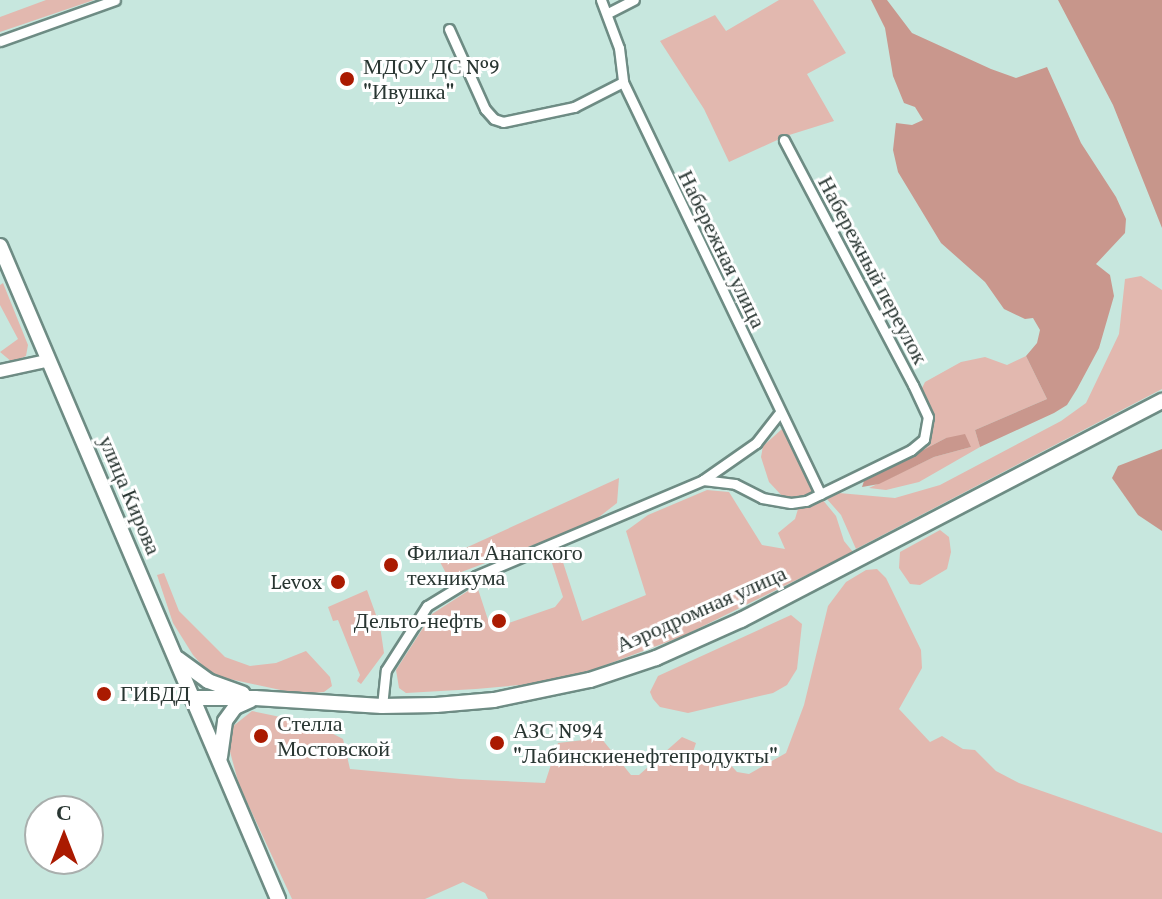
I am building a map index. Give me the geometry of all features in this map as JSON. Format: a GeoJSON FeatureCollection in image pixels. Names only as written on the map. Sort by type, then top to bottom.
{"type":"FeatureCollection","features":[{"type":"Feature","properties":{"kind":"main road","name":"улица Кирова"},"geometry":{"type":"LineString","coordinates":[[0,246],[46,361],[278,899]]}},
{"type":"Feature","properties":{"kind":"main road","name":"Аэродромная улица"},"geometry":{"type":"LineString","coordinates":[[192,698],[255,698],[382,706],[507,698],[590,680],[656,658],[741,620],[1162,401]]}},
{"type":"Feature","properties":{"kind":"main road","name":"Аэродромная улица"},"geometry":{"type":"LineString","coordinates":[[174,656],[208,681],[255,698]]}},
{"type":"Feature","properties":{"kind":"main road"},"geometry":{"type":"LineString","coordinates":[[219,762],[225,721],[235,707],[255,698]]}},
{"type":"Feature","properties":{"kind":"street"},"geometry":{"type":"LineString","coordinates":[[0,41],[115,0]]}},
{"type":"Feature","properties":{"kind":"street","name":"Набережная улица"},"geometry":{"type":"LineString","coordinates":[[601,0],[619,48],[623,82],[820,494]]}},
{"type":"Feature","properties":{"kind":"street"},"geometry":{"type":"LineString","coordinates":[[608,13],[634,0]]}},
{"type":"Feature","properties":{"kind":"street"},"geometry":{"type":"LineString","coordinates":[[449,29],[485,109],[494,119],[503,122],[574,107],[623,82]]}},
{"type":"Feature","properties":{"kind":"street","name":"Набережный переулок"},"geometry":{"type":"LineString","coordinates":[[784,140],[928,417],[924,439],[911,450],[820,494]]}},
{"type":"Feature","properties":{"kind":"street"},"geometry":{"type":"LineString","coordinates":[[0,371],[46,361]]}},
{"type":"Feature","properties":{"kind":"street"},"geometry":{"type":"LineString","coordinates":[[382,706],[386,670],[427,606],[476,576],[703,480],[756,443],[780,412]]}},
{"type":"Feature","properties":{"kind":"street"},"geometry":{"type":"LineString","coordinates":[[703,480],[735,484],[762,498],[791,503],[820,494]]}},
{"type":"Feature","properties":{"kind":"shaded area"},"geometry":{"type":"Polygon","coordinates":[[[46,0],[94,0],[0,32],[0,17],[46,0]]]}},
{"type":"Feature","properties":{"kind":"shaded area"},"geometry":{"type":"Polygon","coordinates":[[[779,0],[813,0],[846,53],[807,74],[834,121],[786,136],[729,162],[704,109],[660,41],[715,15],[726,31],[779,0]]]}},
{"type":"Feature","properties":{"kind":"shaded area"},"geometry":{"type":"Polygon","coordinates":[[[871,0],[887,0],[912,33],[991,69],[1016,78],[1047,67],[1081,143],[1116,197],[1126,219],[1125,233],[1096,264],[1110,275],[1114,296],[1099,348],[1067,405],[980,447],[975,430],[1047,399],[1026,356],[1037,343],[1040,330],[1033,318],[1025,319],[1004,309],[985,282],[941,243],[898,172],[893,150],[896,123],[912,125],[923,120],[915,107],[904,103],[893,76],[885,28],[871,0]]]}},
{"type":"Feature","properties":{"kind":"shaded area"},"geometry":{"type":"Polygon","coordinates":[[[1058,0],[1162,0],[1162,228],[1113,105],[1058,0]]]}},
{"type":"Feature","properties":{"kind":"shaded area"},"geometry":{"type":"Polygon","coordinates":[[[1141,276],[1162,290],[1162,389],[856,549],[841,515],[826,498],[839,493],[895,498],[940,485],[1061,421],[1086,403],[1119,334],[1125,279],[1141,276]]]}},
{"type":"Feature","properties":{"kind":"shaded area"},"geometry":{"type":"Polygon","coordinates":[[[3,283],[28,345],[26,356],[12,362],[0,352],[18,339],[0,305],[0,285],[3,283]]]}},
{"type":"Feature","properties":{"kind":"shaded area"},"geometry":{"type":"Polygon","coordinates":[[[1026,356],[1047,399],[975,430],[980,447],[919,482],[886,490],[869,488],[934,457],[971,447],[946,438],[925,449],[932,431],[933,413],[921,390],[925,382],[961,362],[985,357],[1007,365],[1026,356]]]}},
{"type":"Feature","properties":{"kind":"shaded area"},"geometry":{"type":"Polygon","coordinates":[[[782,429],[814,495],[784,498],[769,482],[761,457],[763,446],[782,429]]]}},
{"type":"Feature","properties":{"kind":"shaded area"},"geometry":{"type":"Polygon","coordinates":[[[965,434],[971,447],[934,457],[879,484],[862,487],[864,481],[946,438],[965,434]]]}},
{"type":"Feature","properties":{"kind":"shaded area"},"geometry":{"type":"Polygon","coordinates":[[[1162,449],[1162,531],[1138,515],[1112,478],[1118,466],[1162,449]]]}},
{"type":"Feature","properties":{"kind":"shaded area"},"geometry":{"type":"Polygon","coordinates":[[[619,478],[617,503],[590,524],[448,577],[439,560],[619,478]]]}},
{"type":"Feature","properties":{"kind":"shaded area"},"geometry":{"type":"Polygon","coordinates":[[[707,490],[729,492],[762,545],[785,549],[778,533],[795,519],[798,509],[822,499],[836,516],[844,541],[853,552],[681,637],[592,670],[531,684],[406,693],[399,688],[396,670],[432,614],[471,589],[478,589],[491,629],[555,607],[563,597],[550,557],[560,553],[582,621],[646,595],[626,531],[648,515],[707,490]]]}},
{"type":"Feature","properties":{"kind":"shaded area"},"geometry":{"type":"Polygon","coordinates":[[[940,530],[949,537],[951,552],[947,569],[920,585],[910,584],[899,568],[900,552],[940,530]]]}},
{"type":"Feature","properties":{"kind":"shaded area"},"geometry":{"type":"Polygon","coordinates":[[[877,569],[886,578],[921,650],[922,668],[899,709],[930,742],[942,736],[963,749],[975,750],[996,771],[1019,783],[1162,833],[1162,899],[488,899],[485,893],[463,882],[425,899],[292,899],[239,785],[229,748],[232,727],[252,711],[314,724],[343,739],[350,769],[545,783],[558,743],[601,738],[631,775],[639,775],[682,737],[696,743],[692,755],[713,763],[718,751],[737,772],[749,774],[786,753],[804,705],[828,606],[846,582],[866,570],[877,569]]]}},
{"type":"Feature","properties":{"kind":"shaded area"},"geometry":{"type":"Polygon","coordinates":[[[164,573],[179,611],[225,657],[250,666],[276,663],[306,651],[330,677],[332,686],[324,692],[299,694],[211,675],[193,655],[173,623],[157,575],[164,573]]]}},
{"type":"Feature","properties":{"kind":"shaded area"},"geometry":{"type":"Polygon","coordinates":[[[367,590],[380,626],[384,653],[361,684],[357,681],[360,675],[338,620],[333,621],[328,607],[367,590]]]}},
{"type":"Feature","properties":{"kind":"shaded area"},"geometry":{"type":"Polygon","coordinates":[[[791,615],[802,624],[797,669],[787,685],[773,693],[688,713],[660,707],[653,699],[650,692],[658,676],[791,615]]]}},
{"type":"Feature","properties":{"kind":"place","name":"МДОУ ДС №9 \"Ивушка\""},"geometry":{"type":"Point","coordinates":[347,79]}},
{"type":"Feature","properties":{"kind":"place","name":"Филиал Анапского техникума"},"geometry":{"type":"Point","coordinates":[391,565]}},
{"type":"Feature","properties":{"kind":"place","name":"Levox"},"geometry":{"type":"Point","coordinates":[338,582]}},
{"type":"Feature","properties":{"kind":"place","name":"Дельто-нефть"},"geometry":{"type":"Point","coordinates":[499,621]}},
{"type":"Feature","properties":{"kind":"place","name":"ГИБДД"},"geometry":{"type":"Point","coordinates":[104,694]}},
{"type":"Feature","properties":{"kind":"place","name":"Стелла Мостовской"},"geometry":{"type":"Point","coordinates":[261,736]}},
{"type":"Feature","properties":{"kind":"place","name":"АЗС №94 \"Лабинскиенефтепродукты\""},"geometry":{"type":"Point","coordinates":[497,743]}}]}
